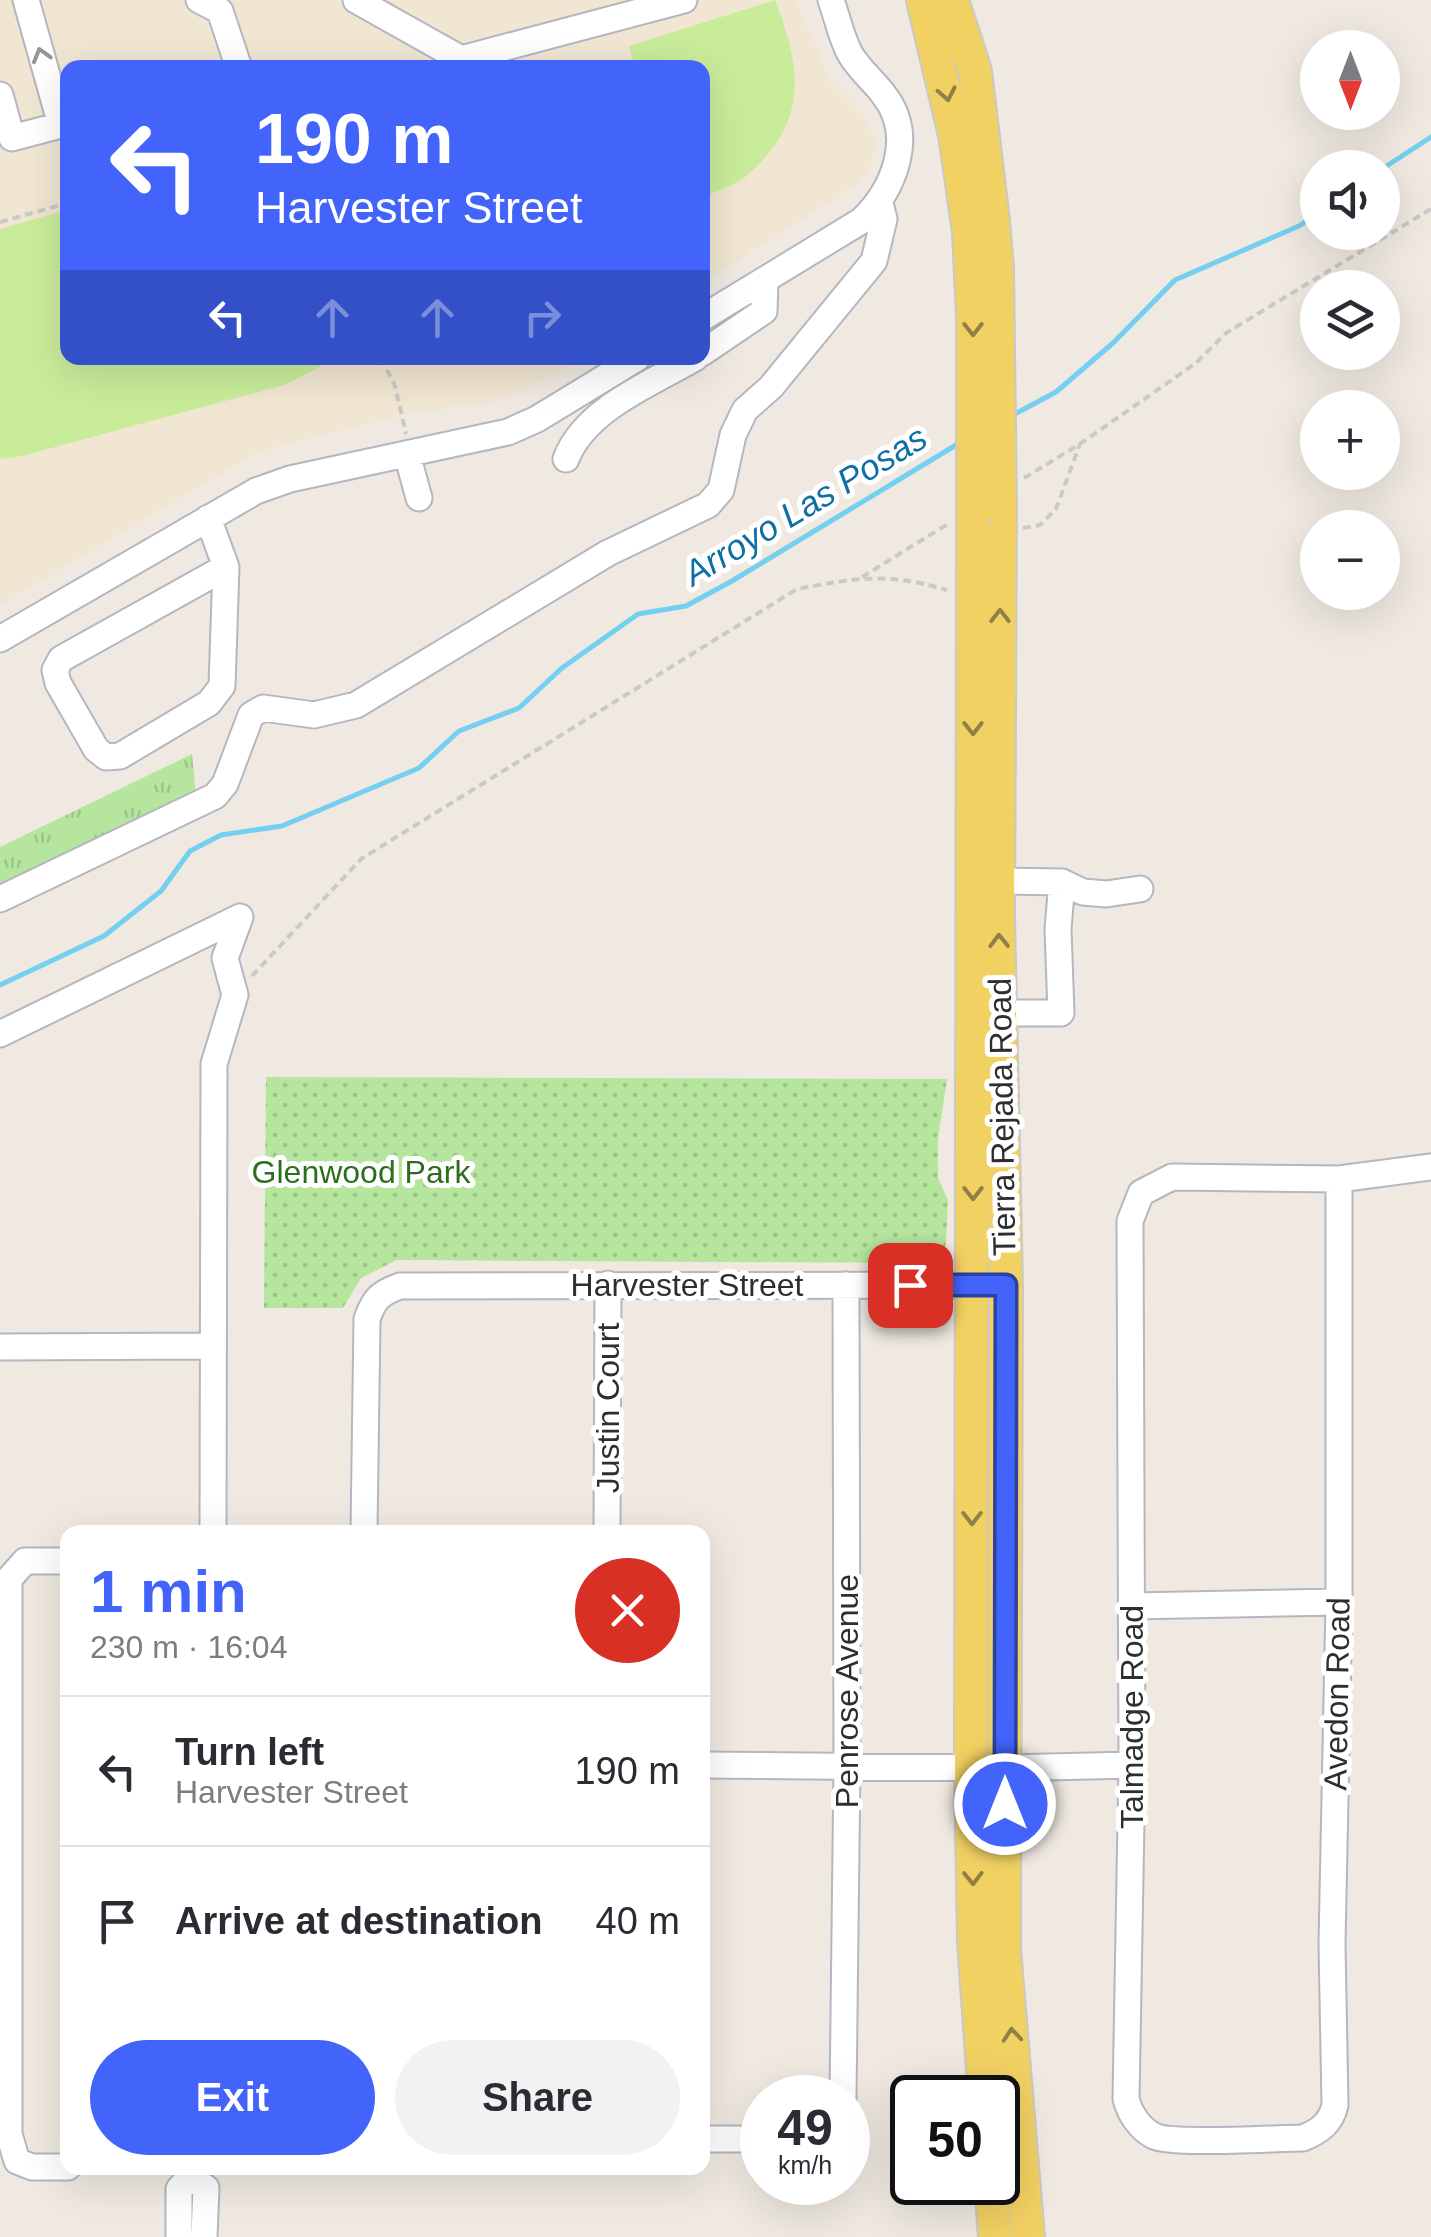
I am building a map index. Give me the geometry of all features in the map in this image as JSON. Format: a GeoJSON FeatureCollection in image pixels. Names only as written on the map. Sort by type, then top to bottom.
{"type":"FeatureCollection","features":[{"type":"Feature","properties":{"kind":"main road","name":"Tierra Rejada Road"},"geometry":{"type":"LineString","coordinates":[[923,0],[981,227],[998,267],[990,513],[1000,1014],[971,1768],[974,1942],[983,2075]]}},
{"type":"Feature","properties":{"kind":"main road","name":"Tierra Rejada Road"},"geometry":{"type":"LineString","coordinates":[[952,0],[974,71],[981,227]]}},
{"type":"Feature","properties":{"kind":"main road","name":"Tierra Rejada Road"},"geometry":{"type":"LineString","coordinates":[[990,513],[973,597],[1005,1768],[1004,1949],[1028,2237]]}},
{"type":"Feature","properties":{"kind":"main road"},"geometry":{"type":"LineString","coordinates":[[993,2205],[995,2237]]}},
{"type":"Feature","properties":{"kind":"street"},"geometry":{"type":"LineString","coordinates":[[26,0],[60,111]]}},
{"type":"Feature","properties":{"kind":"street"},"geometry":{"type":"LineString","coordinates":[[199,0],[220,11],[236,60]]}},
{"type":"Feature","properties":{"kind":"street"},"geometry":{"type":"LineString","coordinates":[[356,0],[461,59],[639,6],[682,0]]}},
{"type":"Feature","properties":{"kind":"street"},"geometry":{"type":"LineString","coordinates":[[710,313],[861,221],[880,203],[896,176],[900,150],[896,121],[887,98],[848,52],[831,0]]}},
{"type":"Feature","properties":{"kind":"street"},"geometry":{"type":"LineString","coordinates":[[0,95],[12,138],[60,125]]}},
{"type":"Feature","properties":{"kind":"street"},"geometry":{"type":"LineString","coordinates":[[0,899],[215,796],[225,784],[251,715],[263,708],[314,716],[356,706],[608,553],[708,505],[721,490],[733,435],[745,410],[771,387],[874,261],[884,219],[880,203]]}},
{"type":"Feature","properties":{"kind":"street"},"geometry":{"type":"LineString","coordinates":[[710,348],[764,311],[765,280]]}},
{"type":"Feature","properties":{"kind":"street"},"geometry":{"type":"LineString","coordinates":[[0,639],[256,491],[406,444],[508,432],[625,365]]}},
{"type":"Feature","properties":{"kind":"street"},"geometry":{"type":"LineString","coordinates":[[566,459],[576,439],[603,413],[683,365]]}},
{"type":"Feature","properties":{"kind":"street"},"geometry":{"type":"LineString","coordinates":[[406,444],[419,498]]}},
{"type":"Feature","properties":{"kind":"street"},"geometry":{"type":"LineString","coordinates":[[208,518],[226,567],[224,665],[218,695],[120,756],[106,756],[96,749],[58,683],[56,670],[61,659],[226,567]]}},
{"type":"Feature","properties":{"kind":"street"},"geometry":{"type":"LineString","coordinates":[[998,880],[1062,882],[1083,892],[1106,894],[1140,890]]}},
{"type":"Feature","properties":{"kind":"street"},"geometry":{"type":"LineString","coordinates":[[1000,1014],[1061,1013],[1058,929],[1062,882]]}},
{"type":"Feature","properties":{"kind":"street"},"geometry":{"type":"LineString","coordinates":[[0,1034],[240,916],[225,958],[235,995],[214,1064],[213,1525]]}},
{"type":"Feature","properties":{"kind":"street"},"geometry":{"type":"LineString","coordinates":[[1340,1180],[1431,1168]]}},
{"type":"Feature","properties":{"kind":"street","name":"Talmadge Road"},"geometry":{"type":"LineString","coordinates":[[1249,2139],[1162,2139],[1147,2132],[1128,2107],[1132,1766],[1130,1221],[1141,1193],[1172,1177],[1340,1180]]}},
{"type":"Feature","properties":{"kind":"street","name":"Avedon Road"},"geometry":{"type":"LineString","coordinates":[[1249,2139],[1303,2138],[1318,2132],[1330,2120],[1335,2105],[1332,1944],[1339,1602],[1340,1180]]}},
{"type":"Feature","properties":{"kind":"street","name":"Justin Court"},"geometry":{"type":"LineString","coordinates":[[607,1525],[608,1284]]}},
{"type":"Feature","properties":{"kind":"street","name":"Penrose Avenue"},"geometry":{"type":"LineString","coordinates":[[843,2075],[846,1285]]}},
{"type":"Feature","properties":{"kind":"street","name":"Harvester Street"},"geometry":{"type":"LineString","coordinates":[[364,1525],[366,1319],[373,1302],[383,1292],[400,1286],[990,1285]]}},
{"type":"Feature","properties":{"kind":"street"},"geometry":{"type":"LineString","coordinates":[[0,1347],[213,1346]]}},
{"type":"Feature","properties":{"kind":"street"},"geometry":{"type":"LineString","coordinates":[[60,1560],[24,1561],[8,1579],[8,2134],[17,2161],[32,2167],[60,2167]]}},
{"type":"Feature","properties":{"kind":"street"},"geometry":{"type":"LineString","coordinates":[[1132,1606],[1339,1602]]}},
{"type":"Feature","properties":{"kind":"street"},"geometry":{"type":"LineString","coordinates":[[710,1764],[1132,1766]]}},
{"type":"Feature","properties":{"kind":"street"},"geometry":{"type":"LineString","coordinates":[[710,2139],[740,2139]]}},
{"type":"Feature","properties":{"kind":"street"},"geometry":{"type":"LineString","coordinates":[[179,2237],[179,2190],[188,2175]]}},
{"type":"Feature","properties":{"kind":"street"},"geometry":{"type":"LineString","coordinates":[[193,2175],[206,2188],[204,2237]]}},
{"type":"Feature","properties":{"kind":"path"},"geometry":{"type":"LineString","coordinates":[[0,222],[60,205]]}},
{"type":"Feature","properties":{"kind":"path"},"geometry":{"type":"LineString","coordinates":[[862,576],[990,513],[1196,363],[1226,334],[1431,210]]}},
{"type":"Feature","properties":{"kind":"path"},"geometry":{"type":"LineString","coordinates":[[384,365],[395,386],[406,444]]}},
{"type":"Feature","properties":{"kind":"path"},"geometry":{"type":"LineString","coordinates":[[990,513],[1040,525],[1056,510],[1080,444]]}},
{"type":"Feature","properties":{"kind":"path"},"geometry":{"type":"LineString","coordinates":[[235,995],[361,858],[797,589],[862,576],[901,578],[973,597]]}},
{"type":"Feature","properties":{"kind":"shaded area"},"geometry":{"type":"Polygon","coordinates":[[[0,0],[796,0],[829,79],[862,114],[875,140],[872,164],[859,183],[710,279],[710,60],[60,60],[60,365],[570,365],[495,401],[419,412],[251,456],[0,605],[0,0]]]}},
{"type":"Feature","properties":{"kind":"green space"},"geometry":{"type":"Polygon","coordinates":[[[775,0],[791,50],[794,95],[790,116],[766,157],[745,177],[710,194],[710,60],[633,60],[629,46],[775,0]]]}},
{"type":"Feature","properties":{"kind":"green space"},"geometry":{"type":"Polygon","coordinates":[[[60,212],[60,365],[321,365],[284,385],[0,459],[0,229],[60,212]]]}},
{"type":"Feature","properties":{"kind":"green space"},"geometry":{"type":"Polygon","coordinates":[[[192,754],[196,797],[0,889],[0,847],[192,754]]]}},
{"type":"Feature","properties":{"kind":"green space","name":"Glenwood Park"},"geometry":{"type":"Polygon","coordinates":[[[266,1077],[947,1079],[938,1138],[938,1178],[948,1200],[946,1244],[942,1254],[930,1261],[913,1263],[397,1260],[361,1278],[343,1308],[264,1308],[266,1077]]]}},
{"type":"Feature","properties":{"kind":"waterway","name":"Arroyo Las Posas"},"geometry":{"type":"LineString","coordinates":[[1400,157],[1431,137]]}},
{"type":"Feature","properties":{"kind":"waterway","name":"Arroyo Las Posas"},"geometry":{"type":"LineString","coordinates":[[1011,416],[1056,392],[1113,343],[1175,280],[1300,225]]}},
{"type":"Feature","properties":{"kind":"waterway","name":"Arroyo Las Posas"},"geometry":{"type":"LineString","coordinates":[[0,985],[104,936],[161,891],[190,851],[221,835],[282,826],[419,768],[459,731],[519,708],[562,668],[638,614],[686,606],[961,442]]}},
{"type":"Feature","properties":{"kind":"route"},"geometry":{"type":"LineString","coordinates":[[910,1285],[1006,1285],[1005,1804]]}}]}
